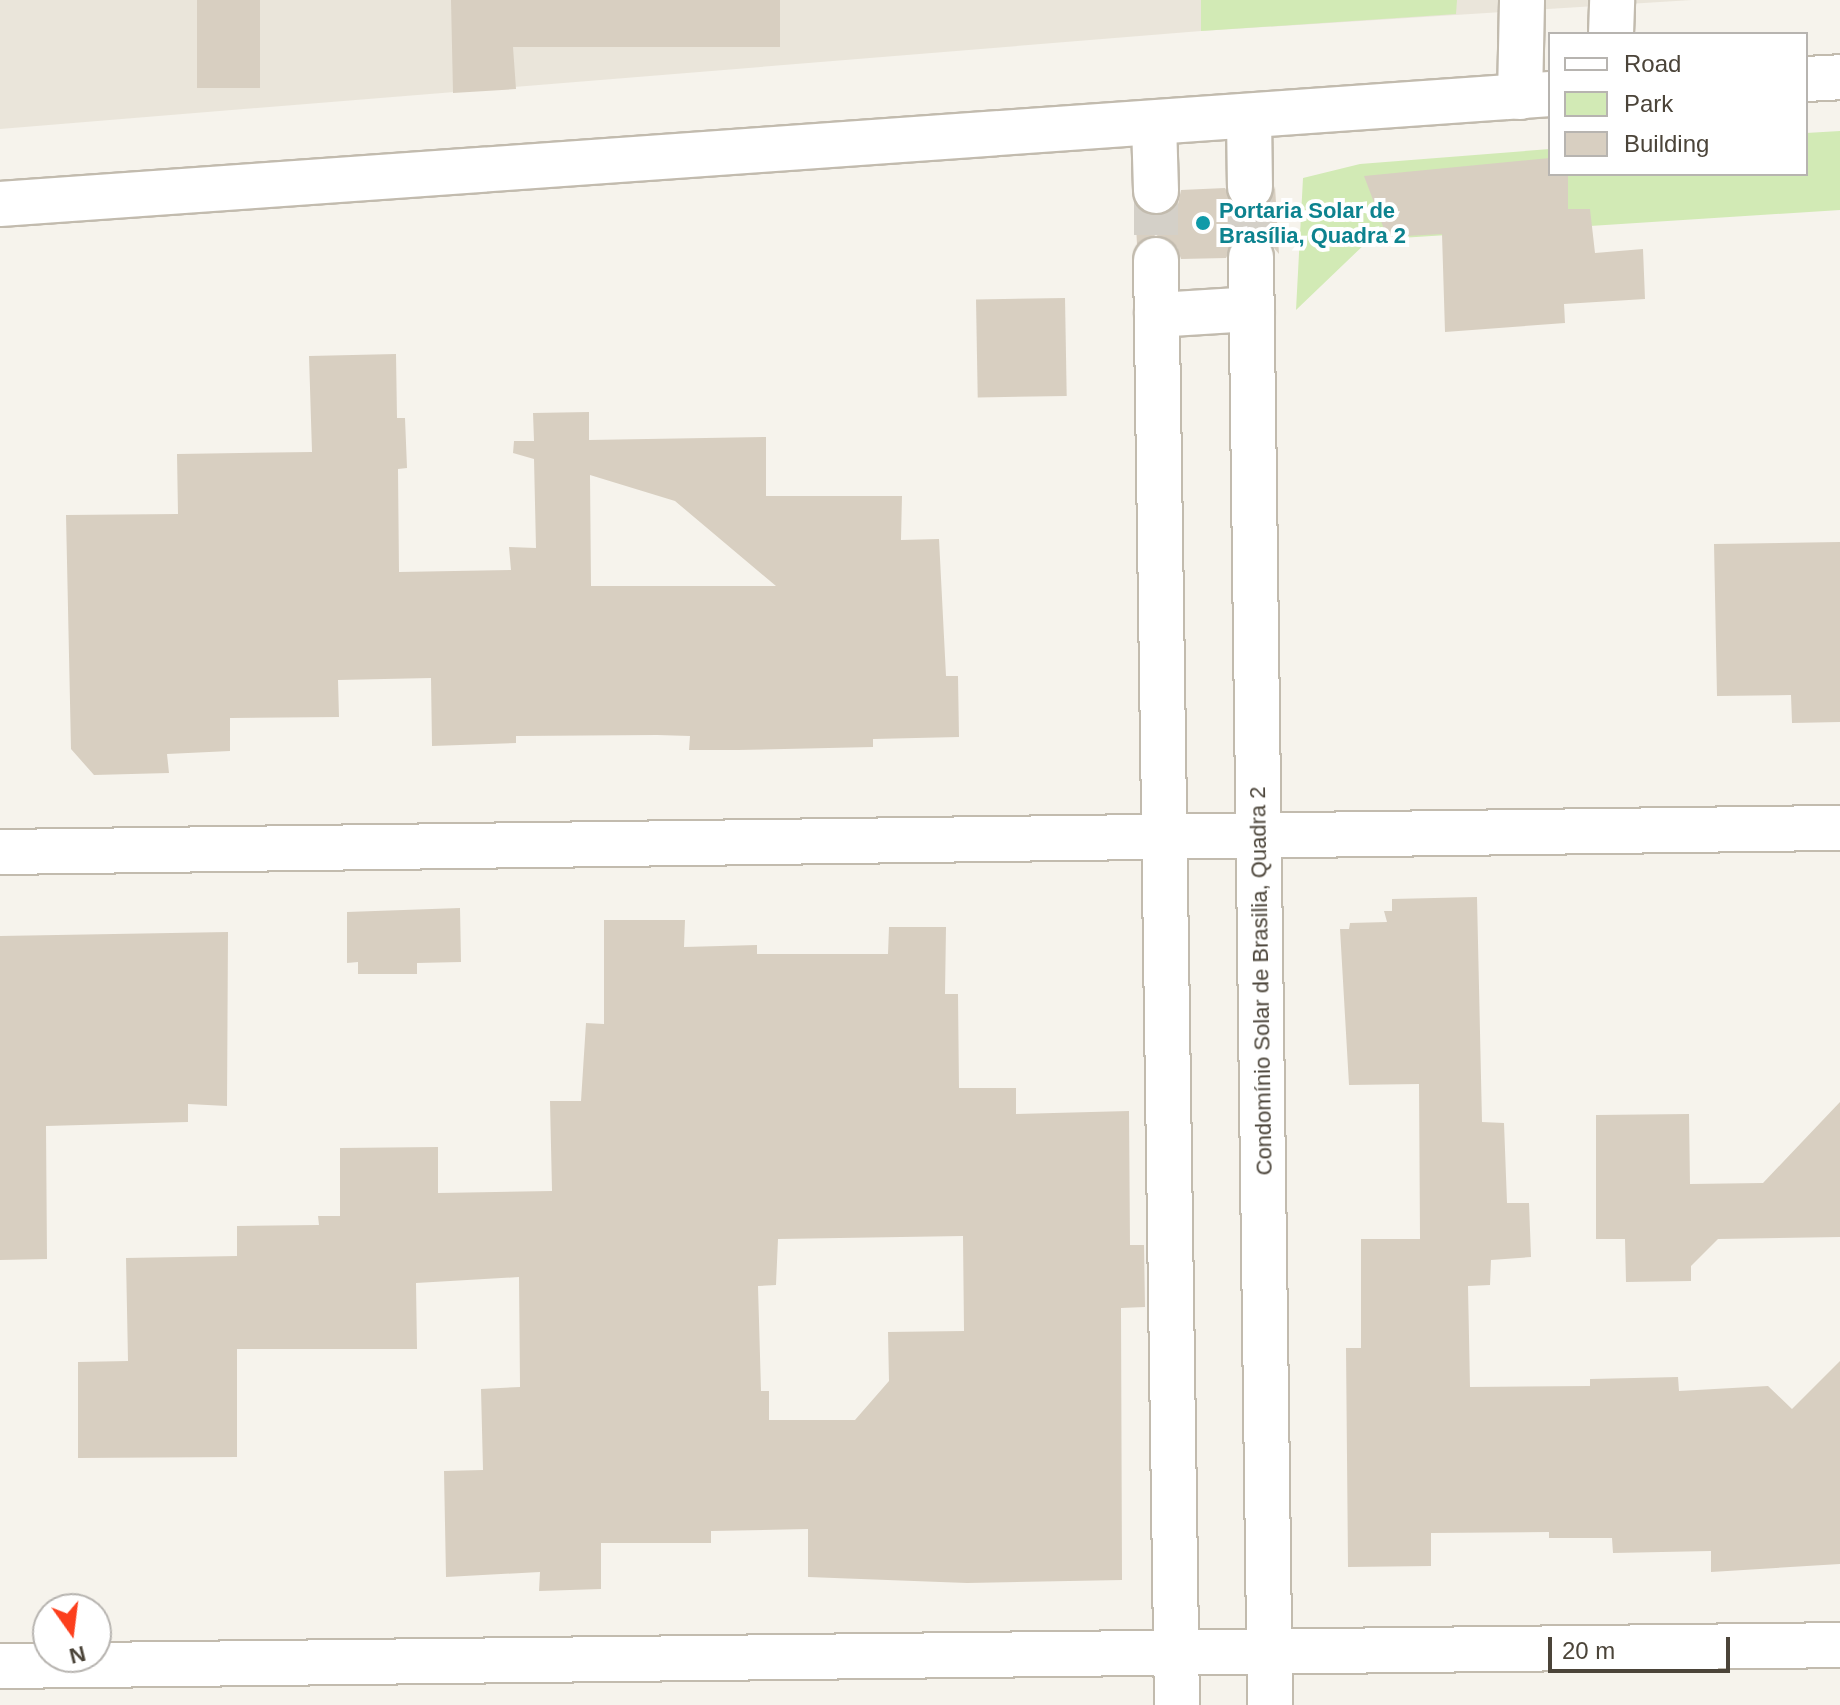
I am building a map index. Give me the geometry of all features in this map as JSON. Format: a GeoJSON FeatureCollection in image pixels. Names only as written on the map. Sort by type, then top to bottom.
{"type":"FeatureCollection","features":[{"type":"Feature","properties":{"kind":"street"},"geometry":{"type":"LineString","coordinates":[[0,204],[1535,96],[1522,0]]}},
{"type":"Feature","properties":{"kind":"street"},"geometry":{"type":"LineString","coordinates":[[1611,32],[1612,0]]}},
{"type":"Feature","properties":{"kind":"street"},"geometry":{"type":"LineString","coordinates":[[1808,79],[1840,77]]}},
{"type":"Feature","properties":{"kind":"street"},"geometry":{"type":"LineString","coordinates":[[1249,117],[1250,187]]}},
{"type":"Feature","properties":{"kind":"street"},"geometry":{"type":"LineString","coordinates":[[1154,123],[1156,191]]}},
{"type":"Feature","properties":{"kind":"street","name":"Condomínio Solar de Brasilia, Quadra 2"},"geometry":{"type":"LineString","coordinates":[[1251,257],[1270,1705]]}},
{"type":"Feature","properties":{"kind":"street"},"geometry":{"type":"LineString","coordinates":[[1156,260],[1177,1705]]}},
{"type":"Feature","properties":{"kind":"street"},"geometry":{"type":"LineString","coordinates":[[1157,315],[1252,309]]}},
{"type":"Feature","properties":{"kind":"street"},"geometry":{"type":"LineString","coordinates":[[0,852],[1840,828]]}},
{"type":"Feature","properties":{"kind":"street"},"geometry":{"type":"LineString","coordinates":[[0,1666],[1840,1645]]}},
{"type":"Feature","properties":{"kind":"shaded area"},"geometry":{"type":"Polygon","coordinates":[[[0,0],[1692,0],[1201,31],[0,129],[0,0]]]}},
{"type":"Feature","properties":{"kind":"green space"},"geometry":{"type":"Polygon","coordinates":[[[1201,0],[1457,0],[1456,14],[1201,31],[1201,0]]]}},
{"type":"Feature","properties":{"kind":"green space"},"geometry":{"type":"Polygon","coordinates":[[[1840,131],[1840,210],[1369,240],[1296,310],[1303,178],[1360,164],[1548,149],[1548,176],[1808,176],[1808,133],[1840,131]]]}},
{"type":"Feature","properties":{"kind":"building"},"geometry":{"type":"Polygon","coordinates":[[[197,0],[260,0],[260,88],[197,88],[197,0]]]}},
{"type":"Feature","properties":{"kind":"building"},"geometry":{"type":"Polygon","coordinates":[[[451,0],[780,0],[780,47],[513,47],[516,89],[453,93],[451,0]]]}},
{"type":"Feature","properties":{"kind":"building"},"geometry":{"type":"Polygon","coordinates":[[[1548,158],[1548,176],[1568,176],[1568,209],[1590,209],[1595,253],[1643,249],[1645,299],[1564,304],[1565,323],[1445,332],[1442,234],[1387,237],[1364,176],[1548,158]]]}},
{"type":"Feature","properties":{"kind":"building","name":"Portaria Solar de Brasília, Quadra 2"},"geometry":{"type":"Polygon","coordinates":[[[1275,186],[1279,254],[1264,236],[1251,232],[1238,236],[1226,258],[1181,259],[1177,247],[1156,235],[1137,245],[1135,204],[1158,216],[1178,204],[1181,190],[1225,188],[1237,208],[1251,212],[1271,200],[1275,186]]]}},
{"type":"Feature","properties":{"kind":"building"},"geometry":{"type":"Polygon","coordinates":[[[1065,298],[1067,396],[978,398],[976,300],[1065,298]]]}},
{"type":"Feature","properties":{"kind":"building"},"geometry":{"type":"Polygon","coordinates":[[[396,354],[397,418],[405,418],[407,468],[398,469],[399,572],[511,570],[509,547],[536,548],[534,459],[513,453],[514,441],[534,441],[533,413],[589,412],[589,440],[766,437],[766,496],[902,496],[901,540],[939,539],[946,676],[958,676],[959,737],[873,739],[873,747],[738,750],[689,750],[690,736],[657,735],[516,736],[516,743],[432,746],[431,678],[338,680],[339,717],[230,718],[230,751],[167,754],[169,773],[94,775],[71,749],[66,515],[178,514],[177,454],[312,452],[309,356],[396,354]],[[590,475],[591,586],[776,586],[675,501],[590,475]]]}},
{"type":"Feature","properties":{"kind":"building"},"geometry":{"type":"Polygon","coordinates":[[[1840,542],[1840,722],[1792,723],[1791,695],[1717,696],[1714,544],[1840,542]]]}},
{"type":"Feature","properties":{"kind":"building"},"geometry":{"type":"Polygon","coordinates":[[[1477,897],[1482,1122],[1504,1123],[1507,1203],[1529,1203],[1531,1257],[1491,1260],[1490,1285],[1468,1286],[1470,1387],[1590,1386],[1590,1379],[1678,1377],[1679,1391],[1768,1386],[1792,1409],[1840,1361],[1840,1564],[1711,1572],[1711,1551],[1613,1553],[1612,1538],[1549,1538],[1549,1532],[1431,1533],[1431,1566],[1348,1567],[1346,1348],[1361,1348],[1361,1239],[1420,1239],[1419,1084],[1349,1085],[1340,929],[1349,929],[1350,923],[1387,922],[1384,911],[1392,911],[1392,899],[1477,897]]]}},
{"type":"Feature","properties":{"kind":"building"},"geometry":{"type":"Polygon","coordinates":[[[460,908],[461,962],[417,963],[417,974],[358,974],[358,962],[347,963],[347,912],[460,908]]]}},
{"type":"Feature","properties":{"kind":"building"},"geometry":{"type":"Polygon","coordinates":[[[604,920],[685,920],[684,947],[757,945],[757,954],[888,954],[889,927],[946,927],[945,994],[958,994],[959,1088],[1016,1088],[1016,1114],[1129,1111],[1130,1245],[1144,1245],[1145,1307],[1121,1308],[1122,1580],[967,1583],[808,1577],[808,1529],[711,1531],[711,1543],[601,1543],[601,1589],[539,1591],[540,1572],[446,1577],[444,1471],[483,1470],[481,1389],[520,1387],[519,1277],[416,1283],[417,1349],[237,1349],[237,1457],[78,1458],[78,1362],[128,1361],[126,1258],[237,1256],[237,1226],[319,1225],[318,1216],[340,1216],[340,1148],[438,1147],[438,1193],[552,1191],[550,1101],[581,1101],[586,1023],[604,1024],[604,920]],[[963,1236],[778,1239],[776,1285],[758,1286],[761,1391],[769,1391],[769,1420],[855,1420],[889,1381],[888,1332],[964,1331],[963,1236]]]}},
{"type":"Feature","properties":{"kind":"building"},"geometry":{"type":"Polygon","coordinates":[[[228,932],[227,1106],[188,1104],[188,1122],[46,1126],[47,1259],[0,1260],[0,936],[228,932]]]}},
{"type":"Feature","properties":{"kind":"building"},"geometry":{"type":"Polygon","coordinates":[[[1840,1102],[1840,1237],[1718,1239],[1691,1266],[1691,1281],[1626,1282],[1625,1239],[1596,1239],[1596,1115],[1689,1114],[1690,1184],[1763,1183],[1840,1102]]]}},
{"type":"Feature","properties":{"kind":"tunnel"},"geometry":{"type":"LineString","coordinates":[[1250,187],[1251,257]]}},
{"type":"Feature","properties":{"kind":"tunnel"},"geometry":{"type":"LineString","coordinates":[[1156,191],[1156,260]]}},
{"type":"Feature","properties":{"kind":"place","name":"Portaria Solar de Brasília, Quadra 2"},"geometry":{"type":"Point","coordinates":[1203,223]}}]}
